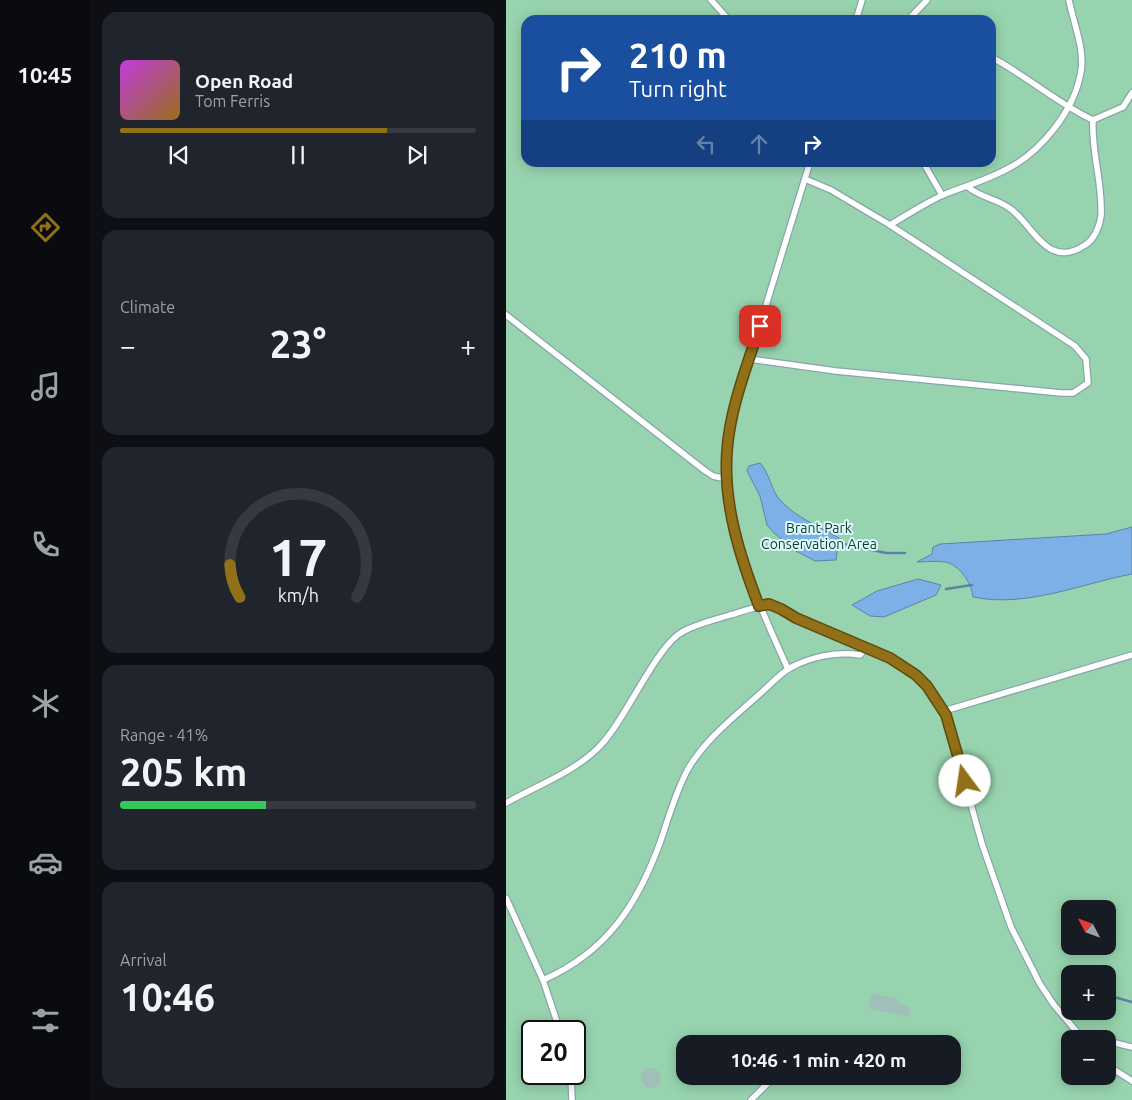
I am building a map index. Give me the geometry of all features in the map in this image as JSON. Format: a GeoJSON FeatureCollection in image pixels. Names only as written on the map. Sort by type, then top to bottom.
{"type":"FeatureCollection","features":[{"type":"Feature","properties":{"kind":"lane"},"geometry":{"type":"LineString","coordinates":[[711,0],[724,15]]}},
{"type":"Feature","properties":{"kind":"lane"},"geometry":{"type":"LineString","coordinates":[[857,15],[861,0]]}},
{"type":"Feature","properties":{"kind":"lane"},"geometry":{"type":"LineString","coordinates":[[913,15],[927,0]]}},
{"type":"Feature","properties":{"kind":"lane"},"geometry":{"type":"LineString","coordinates":[[890,225],[942,196],[968,187],[1008,169],[1037,148],[1067,108],[1081,71],[1081,57],[1069,0]]}},
{"type":"Feature","properties":{"kind":"lane"},"geometry":{"type":"LineString","coordinates":[[996,60],[1026,78],[1067,108],[1094,120],[1123,107],[1132,93]]}},
{"type":"Feature","properties":{"kind":"lane"},"geometry":{"type":"LineString","coordinates":[[968,187],[975,193],[1004,204],[1013,210],[1040,243],[1054,250],[1067,252],[1080,249],[1089,242],[1101,218],[1100,180],[1092,136],[1094,120]]}},
{"type":"Feature","properties":{"kind":"lane"},"geometry":{"type":"LineString","coordinates":[[788,669],[759,606],[740,551],[726,479],[727,450],[732,416],[809,167]]}},
{"type":"Feature","properties":{"kind":"lane"},"geometry":{"type":"LineString","coordinates":[[926,167],[942,196]]}},
{"type":"Feature","properties":{"kind":"lane"},"geometry":{"type":"LineString","coordinates":[[749,358],[836,371],[1061,393],[1073,393],[1088,383],[1086,359],[1075,346],[890,225],[831,190],[805,179]]}},
{"type":"Feature","properties":{"kind":"lane"},"geometry":{"type":"LineString","coordinates":[[506,315],[712,476],[726,479]]}},
{"type":"Feature","properties":{"kind":"lane"},"geometry":{"type":"LineString","coordinates":[[506,803],[575,766],[599,748],[627,711],[664,650],[682,631],[704,622],[769,604],[904,665],[927,686],[944,711],[982,844],[1011,927],[1040,984],[1054,1005],[1075,1030]]}},
{"type":"Feature","properties":{"kind":"lane"},"geometry":{"type":"LineString","coordinates":[[543,980],[566,970],[611,931],[626,914],[646,877],[679,788],[695,757],[732,719],[788,669],[836,654],[860,655],[866,648]]}},
{"type":"Feature","properties":{"kind":"lane"},"geometry":{"type":"LineString","coordinates":[[944,711],[1132,655]]}},
{"type":"Feature","properties":{"kind":"lane"},"geometry":{"type":"LineString","coordinates":[[506,898],[543,980],[556,1020]]}},
{"type":"Feature","properties":{"kind":"lane"},"geometry":{"type":"LineString","coordinates":[[1116,1043],[1132,1047]]}},
{"type":"Feature","properties":{"kind":"lane"},"geometry":{"type":"LineString","coordinates":[[1116,1071],[1132,1081]]}},
{"type":"Feature","properties":{"kind":"lane"},"geometry":{"type":"LineString","coordinates":[[572,1085],[572,1100]]}},
{"type":"Feature","properties":{"kind":"lane"},"geometry":{"type":"LineString","coordinates":[[751,1100],[766,1085]]}},
{"type":"Feature","properties":{"kind":"green space","name":"Brant Park Conservation Area"},"geometry":{"type":"Polygon","coordinates":[[[506,0],[1132,0],[1132,1100],[506,1100],[506,0]]]}},
{"type":"Feature","properties":{"kind":"water"},"geometry":{"type":"Polygon","coordinates":[[[760,463],[774,492],[786,506],[800,517],[839,538],[836,560],[815,561],[794,550],[767,525],[760,496],[747,471],[749,466],[760,463]]]}},
{"type":"Feature","properties":{"kind":"water"},"geometry":{"type":"Polygon","coordinates":[[[1132,527],[1132,574],[1033,597],[993,600],[973,597],[966,577],[954,565],[942,562],[917,562],[932,554],[933,547],[940,544],[1106,534],[1132,527]]]}},
{"type":"Feature","properties":{"kind":"water"},"geometry":{"type":"Polygon","coordinates":[[[918,579],[941,585],[936,595],[884,617],[870,616],[852,605],[877,591],[918,579]]]}},
{"type":"Feature","properties":{"kind":"building"},"geometry":{"type":"Polygon","coordinates":[[[872,993],[898,999],[897,1003],[910,1007],[908,1017],[868,1008],[872,993]]]}},
{"type":"Feature","properties":{"kind":"building"},"geometry":{"type":"Polygon","coordinates":[[[651,1068],[658,1071],[661,1078],[658,1085],[651,1088],[644,1085],[641,1078],[644,1071],[651,1068]]]}},
{"type":"Feature","properties":{"kind":"waterway"},"geometry":{"type":"LineString","coordinates":[[844,544],[886,553],[905,553]]}},
{"type":"Feature","properties":{"kind":"waterway"},"geometry":{"type":"LineString","coordinates":[[946,589],[972,585]]}},
{"type":"Feature","properties":{"kind":"waterway"},"geometry":{"type":"LineString","coordinates":[[1116,998],[1132,1002]]}},
{"type":"Feature","properties":{"kind":"route"},"geometry":{"type":"LineString","coordinates":[[760,326],[732,416],[727,450],[726,479],[733,523],[740,551],[759,606],[769,604],[781,609],[796,618],[890,658],[904,665],[916,675],[927,686],[946,715],[965,781]]}}]}
